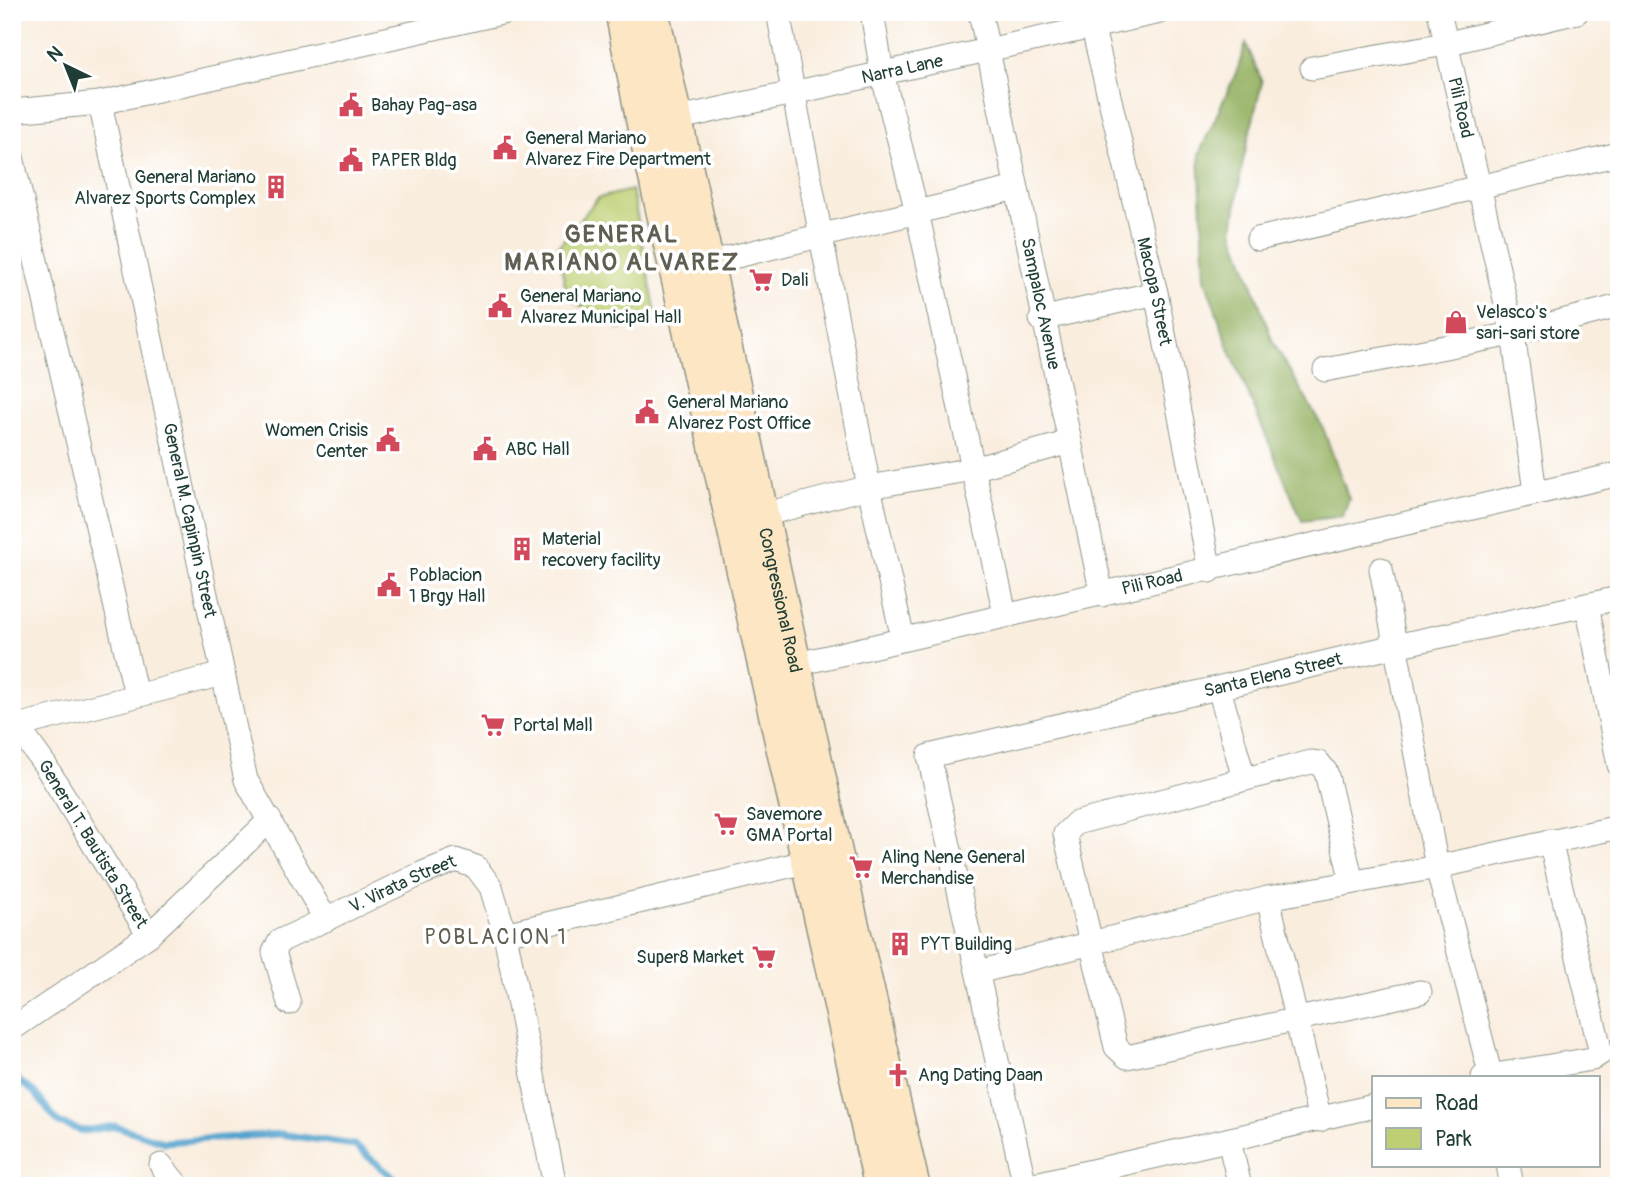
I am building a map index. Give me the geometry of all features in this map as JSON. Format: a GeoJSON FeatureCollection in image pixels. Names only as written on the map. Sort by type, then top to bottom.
{"type":"FeatureCollection","features":[{"type":"Feature","properties":{"kind":"main road","name":"Congressional Road"},"geometry":{"type":"LineString","coordinates":[[622,12],[644,126],[728,429],[781,668],[822,858],[881,1186]]}},
{"type":"Feature","properties":{"kind":"main road","name":"Congressional Road"},"geometry":{"type":"LineString","coordinates":[[652,12],[708,263],[728,429],[762,515],[781,668]]}},
{"type":"Feature","properties":{"kind":"main road","name":"Congressional Road"},"geometry":{"type":"LineString","coordinates":[[822,858],[913,1186]]}},
{"type":"Feature","properties":{"kind":"street"},"geometry":{"type":"LineString","coordinates":[[12,111],[100,103],[506,12]]}},
{"type":"Feature","properties":{"kind":"street"},"geometry":{"type":"LineString","coordinates":[[778,12],[869,487],[904,639]]}},
{"type":"Feature","properties":{"kind":"street"},"geometry":{"type":"LineString","coordinates":[[872,12],[882,73],[917,212],[1005,614]]}},
{"type":"Feature","properties":{"kind":"street","name":"Sampaloc Avenue"},"geometry":{"type":"LineString","coordinates":[[979,12],[1041,319],[1102,596]]}},
{"type":"Feature","properties":{"kind":"street","name":"Narra Lane"},"geometry":{"type":"LineString","coordinates":[[644,126],[988,50],[1091,20],[1160,12]]}},
{"type":"Feature","properties":{"kind":"street","name":"Pili Road"},"geometry":{"type":"LineString","coordinates":[[1438,12],[1513,334],[1535,492]]}},
{"type":"Feature","properties":{"kind":"street"},"geometry":{"type":"LineString","coordinates":[[1312,68],[1445,44],[1577,12]]}},
{"type":"Feature","properties":{"kind":"street","name":"Macopa Street"},"geometry":{"type":"LineString","coordinates":[[1091,20],[1156,293],[1210,571]]}},
{"type":"Feature","properties":{"kind":"street","name":"General M. Capinpin Street"},"geometry":{"type":"LineString","coordinates":[[100,103],[246,780],[327,920]]}},
{"type":"Feature","properties":{"kind":"street"},"geometry":{"type":"LineString","coordinates":[[1258,239],[1477,185],[1619,154]]}},
{"type":"Feature","properties":{"kind":"street"},"geometry":{"type":"LineString","coordinates":[[12,157],[136,695]]}},
{"type":"Feature","properties":{"kind":"street"},"geometry":{"type":"LineString","coordinates":[[708,263],[1016,188]]}},
{"type":"Feature","properties":{"kind":"street"},"geometry":{"type":"LineString","coordinates":[[1041,319],[1156,293]]}},
{"type":"Feature","properties":{"kind":"street"},"geometry":{"type":"LineString","coordinates":[[1325,370],[1513,334],[1619,306]]}},
{"type":"Feature","properties":{"kind":"street"},"geometry":{"type":"LineString","coordinates":[[762,515],[869,487],[973,469],[1070,442]]}},
{"type":"Feature","properties":{"kind":"street","name":"Pili Road"},"geometry":{"type":"LineString","coordinates":[[781,668],[1005,614],[1102,596],[1210,571],[1619,474]]}},
{"type":"Feature","properties":{"kind":"street"},"geometry":{"type":"LineString","coordinates":[[1381,569],[1437,867],[1488,1076]]}},
{"type":"Feature","properties":{"kind":"street","name":"Santa Elena Street"},"geometry":{"type":"LineString","coordinates":[[978,972],[929,756],[1395,646],[1619,598]]}},
{"type":"Feature","properties":{"kind":"street"},"geometry":{"type":"LineString","coordinates":[[1587,605],[1619,765]]}},
{"type":"Feature","properties":{"kind":"street"},"geometry":{"type":"LineString","coordinates":[[15,722],[223,674]]}},
{"type":"Feature","properties":{"kind":"street"},"geometry":{"type":"LineString","coordinates":[[1219,688],[1244,779]]}},
{"type":"Feature","properties":{"kind":"street","name":"General T. Bautista Street"},"geometry":{"type":"LineString","coordinates":[[15,722],[149,935]]}},
{"type":"Feature","properties":{"kind":"street"},"geometry":{"type":"LineString","coordinates":[[1353,882],[1324,767],[1311,762],[1071,825],[1065,834],[1116,1047],[1128,1057],[1420,992]]}},
{"type":"Feature","properties":{"kind":"street"},"geometry":{"type":"LineString","coordinates":[[12,1029],[149,935],[270,820]]}},
{"type":"Feature","properties":{"kind":"street"},"geometry":{"type":"LineString","coordinates":[[1372,1107],[1026,1186],[978,972],[1268,898],[1437,867],[1619,827]]}},
{"type":"Feature","properties":{"kind":"street"},"geometry":{"type":"LineString","coordinates":[[1494,1076],[1592,1059],[1601,1053],[1550,841]]}},
{"type":"Feature","properties":{"kind":"street"},"geometry":{"type":"LineString","coordinates":[[505,934],[822,858]]}},
{"type":"Feature","properties":{"kind":"street","name":"V. Virata Street"},"geometry":{"type":"LineString","coordinates":[[289,1003],[274,952],[276,946],[423,873],[456,860],[476,867],[491,887],[505,934],[555,1186]]}},
{"type":"Feature","properties":{"kind":"street"},"geometry":{"type":"LineString","coordinates":[[1268,898],[1320,1120]]}},
{"type":"Feature","properties":{"kind":"street"},"geometry":{"type":"LineString","coordinates":[[1229,1141],[1240,1186]]}},
{"type":"Feature","properties":{"kind":"street"},"geometry":{"type":"LineString","coordinates":[[161,1165],[178,1186]]}},
{"type":"Feature","properties":{"kind":"street"},"geometry":{"type":"LineString","coordinates":[[1508,1166],[1512,1186]]}},
{"type":"Feature","properties":{"kind":"green space"},"geometry":{"type":"Polygon","coordinates":[[[1246,43],[1262,82],[1242,165],[1233,230],[1273,342],[1323,428],[1349,499],[1343,516],[1302,521],[1230,351],[1205,279],[1199,154],[1237,71],[1246,43]]]}},
{"type":"Feature","properties":{"kind":"green space"},"geometry":{"type":"Polygon","coordinates":[[[632,190],[658,323],[619,329],[568,298],[557,248],[598,198],[632,190]]]}},
{"type":"Feature","properties":{"kind":"waterway"},"geometry":{"type":"LineString","coordinates":[[12,1076],[34,1092],[59,1123],[83,1131],[115,1126],[164,1142],[280,1134],[354,1145],[393,1177],[397,1186]]}},
{"type":"Feature","properties":{"kind":"place","name":"Bahay Pag-asa"},"geometry":{"type":"Point","coordinates":[351,105]}},
{"type":"Feature","properties":{"kind":"place","name":"General Mariano Alvarez Fire Department"},"geometry":{"type":"Point","coordinates":[505,148]}},
{"type":"Feature","properties":{"kind":"place","name":"PAPER Bldg"},"geometry":{"type":"Point","coordinates":[351,160]}},
{"type":"Feature","properties":{"kind":"place","name":"General Mariano Alvarez Sports Complex"},"geometry":{"type":"Point","coordinates":[276,187]}},
{"type":"Feature","properties":{"kind":"place","name":"Dali"},"geometry":{"type":"Point","coordinates":[761,280]}},
{"type":"Feature","properties":{"kind":"place","name":"General Mariano Alvarez Municipal Hall"},"geometry":{"type":"Point","coordinates":[500,306]}},
{"type":"Feature","properties":{"kind":"place","name":"Velasco's sari-sari store"},"geometry":{"type":"Point","coordinates":[1456,322]}},
{"type":"Feature","properties":{"kind":"place","name":"General Mariano Alvarez Post Office"},"geometry":{"type":"Point","coordinates":[647,412]}},
{"type":"Feature","properties":{"kind":"place","name":"Women Crisis Center"},"geometry":{"type":"Point","coordinates":[388,440]}},
{"type":"Feature","properties":{"kind":"place","name":"ABC Hall"},"geometry":{"type":"Point","coordinates":[485,449]}},
{"type":"Feature","properties":{"kind":"place","name":"Material recovery facility"},"geometry":{"type":"Point","coordinates":[522,549]}},
{"type":"Feature","properties":{"kind":"place","name":"Poblacion 1 Brgy Hall"},"geometry":{"type":"Point","coordinates":[389,585]}},
{"type":"Feature","properties":{"kind":"place","name":"Portal Mall"},"geometry":{"type":"Point","coordinates":[493,725]}},
{"type":"Feature","properties":{"kind":"place","name":"Savemore GMA Portal"},"geometry":{"type":"Point","coordinates":[726,824]}},
{"type":"Feature","properties":{"kind":"place","name":"Aling Nene General Merchandise"},"geometry":{"type":"Point","coordinates":[861,867]}},
{"type":"Feature","properties":{"kind":"place","name":"PYT Building"},"geometry":{"type":"Point","coordinates":[900,944]}},
{"type":"Feature","properties":{"kind":"place","name":"Super8 Market"},"geometry":{"type":"Point","coordinates":[764,957]}},
{"type":"Feature","properties":{"kind":"place","name":"Ang Dating Daan"},"geometry":{"type":"Point","coordinates":[898,1075]}},
{"type":"Feature","properties":{"kind":"district","name":"GENERAL MARIANO ALVAREZ"},"geometry":{"type":"Point","coordinates":[622,248]}},
{"type":"Feature","properties":{"kind":"district","name":"POBLACION 1"},"geometry":{"type":"Point","coordinates":[496,937]}}]}
